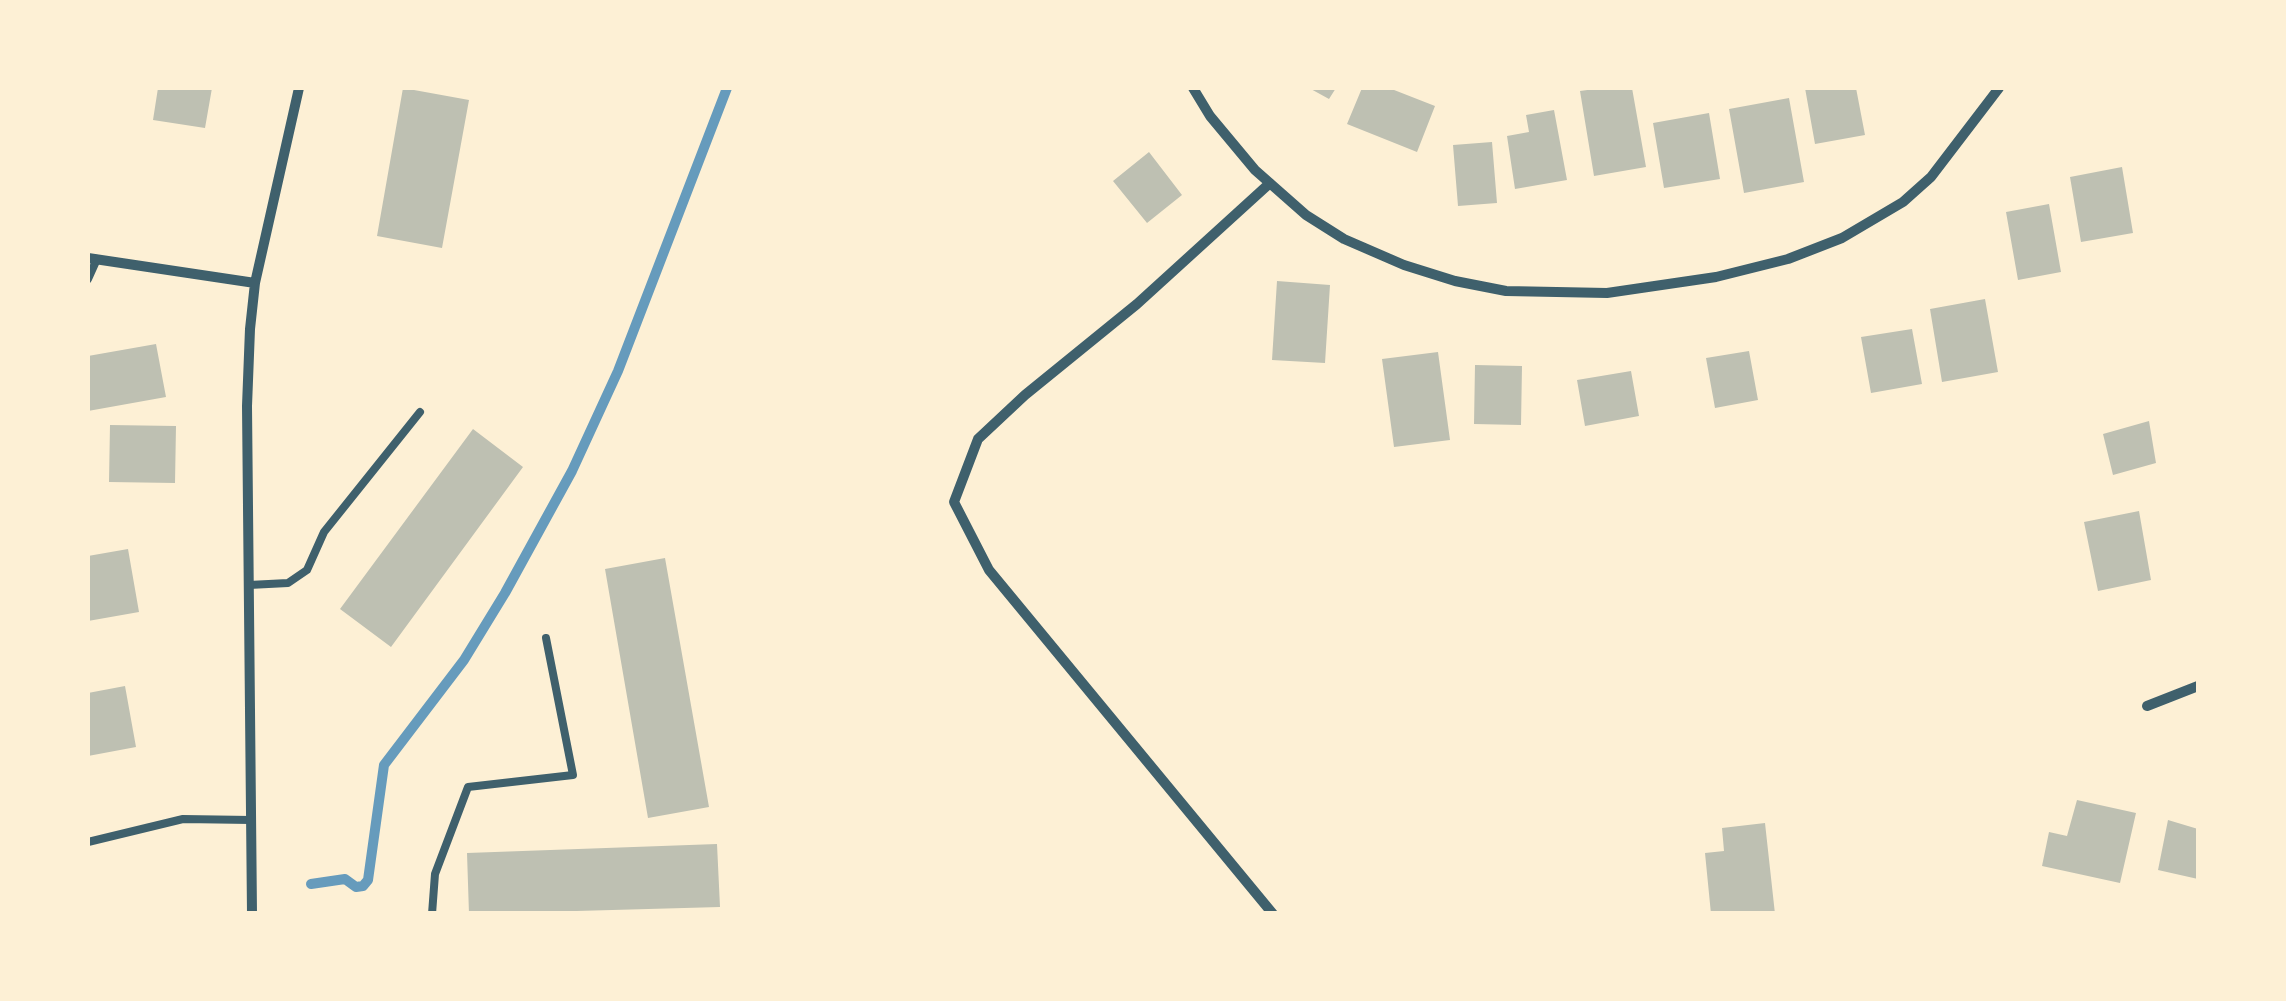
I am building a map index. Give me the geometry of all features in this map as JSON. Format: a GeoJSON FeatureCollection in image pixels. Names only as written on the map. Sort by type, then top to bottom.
{"type":"FeatureCollection","features":[{"type":"Feature","properties":{"kind":"street"},"geometry":{"type":"LineString","coordinates":[[252,914],[247,406],[255,284],[299,88]]}},
{"type":"Feature","properties":{"kind":"street"},"geometry":{"type":"LineString","coordinates":[[1192,88],[1210,116],[1270,183],[1306,215],[1344,239],[1404,266],[1455,281],[1506,291],[1607,293],[1716,277],[1788,258],[1842,238],[1903,202],[1931,177],[1999,88]]}},
{"type":"Feature","properties":{"kind":"street"},"geometry":{"type":"LineString","coordinates":[[1270,183],[1137,304],[1025,395],[978,439],[954,502],[988,570],[1272,914]]}},
{"type":"Feature","properties":{"kind":"street"},"geometry":{"type":"LineString","coordinates":[[92,258],[255,284]]}},
{"type":"Feature","properties":{"kind":"street"},"geometry":{"type":"LineString","coordinates":[[2147,706],[2198,686]]}},
{"type":"Feature","properties":{"kind":"lane"},"geometry":{"type":"LineString","coordinates":[[88,279],[92,258]]}},
{"type":"Feature","properties":{"kind":"lane"},"geometry":{"type":"LineString","coordinates":[[249,585],[288,583],[307,570],[324,532],[420,412]]}},
{"type":"Feature","properties":{"kind":"lane"},"geometry":{"type":"LineString","coordinates":[[432,914],[434,874],[468,788],[572,774],[546,638]]}},
{"type":"Feature","properties":{"kind":"lane"},"geometry":{"type":"LineString","coordinates":[[88,842],[183,819],[251,820]]}},
{"type":"Feature","properties":{"kind":"building"},"geometry":{"type":"Polygon","coordinates":[[[158,88],[212,88],[205,128],[153,120],[158,88]]]}},
{"type":"Feature","properties":{"kind":"building"},"geometry":{"type":"Polygon","coordinates":[[[403,88],[469,100],[442,248],[377,236],[403,88]]]}},
{"type":"Feature","properties":{"kind":"building"},"geometry":{"type":"Polygon","coordinates":[[[1309,88],[1336,88],[1329,99],[1309,88]]]}},
{"type":"Feature","properties":{"kind":"building"},"geometry":{"type":"Polygon","coordinates":[[[1362,88],[1389,88],[1435,106],[1417,152],[1347,124],[1362,88]]]}},
{"type":"Feature","properties":{"kind":"building"},"geometry":{"type":"Polygon","coordinates":[[[1632,88],[1646,167],[1594,176],[1580,91],[1632,88]]]}},
{"type":"Feature","properties":{"kind":"building"},"geometry":{"type":"Polygon","coordinates":[[[1805,88],[1856,88],[1865,135],[1815,144],[1805,88]]]}},
{"type":"Feature","properties":{"kind":"building"},"geometry":{"type":"Polygon","coordinates":[[[1789,98],[1804,182],[1744,193],[1729,109],[1789,98]]]}},
{"type":"Feature","properties":{"kind":"building"},"geometry":{"type":"Polygon","coordinates":[[[1554,110],[1567,180],[1515,189],[1507,136],[1529,132],[1526,115],[1554,110]]]}},
{"type":"Feature","properties":{"kind":"building"},"geometry":{"type":"Polygon","coordinates":[[[1709,113],[1720,179],[1664,188],[1653,123],[1709,113]]]}},
{"type":"Feature","properties":{"kind":"building"},"geometry":{"type":"Polygon","coordinates":[[[1492,142],[1497,203],[1458,206],[1453,145],[1492,142]]]}},
{"type":"Feature","properties":{"kind":"building"},"geometry":{"type":"Polygon","coordinates":[[[1149,152],[1182,195],[1147,223],[1113,181],[1149,152]]]}},
{"type":"Feature","properties":{"kind":"building"},"geometry":{"type":"Polygon","coordinates":[[[2122,167],[2133,233],[2081,242],[2070,177],[2122,167]]]}},
{"type":"Feature","properties":{"kind":"building"},"geometry":{"type":"Polygon","coordinates":[[[2049,204],[2061,272],[2018,280],[2006,212],[2049,204]]]}},
{"type":"Feature","properties":{"kind":"building"},"geometry":{"type":"Polygon","coordinates":[[[1277,281],[1330,285],[1325,363],[1272,360],[1277,281]]]}},
{"type":"Feature","properties":{"kind":"building"},"geometry":{"type":"Polygon","coordinates":[[[1985,299],[1998,372],[1942,382],[1930,309],[1985,299]]]}},
{"type":"Feature","properties":{"kind":"building"},"geometry":{"type":"Polygon","coordinates":[[[1912,329],[1922,384],[1871,393],[1861,337],[1912,329]]]}},
{"type":"Feature","properties":{"kind":"building"},"geometry":{"type":"Polygon","coordinates":[[[156,344],[166,397],[88,411],[88,356],[156,344]]]}},
{"type":"Feature","properties":{"kind":"building"},"geometry":{"type":"Polygon","coordinates":[[[1749,351],[1758,400],[1715,408],[1706,358],[1749,351]]]}},
{"type":"Feature","properties":{"kind":"building"},"geometry":{"type":"Polygon","coordinates":[[[1438,352],[1450,440],[1394,447],[1382,359],[1438,352]]]}},
{"type":"Feature","properties":{"kind":"building"},"geometry":{"type":"Polygon","coordinates":[[[1475,365],[1522,366],[1521,425],[1474,424],[1475,365]]]}},
{"type":"Feature","properties":{"kind":"building"},"geometry":{"type":"Polygon","coordinates":[[[1631,371],[1639,416],[1585,426],[1577,380],[1631,371]]]}},
{"type":"Feature","properties":{"kind":"building"},"geometry":{"type":"Polygon","coordinates":[[[2149,421],[2156,463],[2113,475],[2103,434],[2149,421]]]}},
{"type":"Feature","properties":{"kind":"building"},"geometry":{"type":"Polygon","coordinates":[[[110,425],[176,426],[175,483],[109,482],[110,425]]]}},
{"type":"Feature","properties":{"kind":"building"},"geometry":{"type":"Polygon","coordinates":[[[473,429],[523,467],[391,647],[340,609],[473,429]]]}},
{"type":"Feature","properties":{"kind":"building"},"geometry":{"type":"Polygon","coordinates":[[[2139,511],[2151,580],[2098,591],[2084,522],[2139,511]]]}},
{"type":"Feature","properties":{"kind":"building"},"geometry":{"type":"Polygon","coordinates":[[[128,549],[139,612],[88,621],[88,556],[128,549]]]}},
{"type":"Feature","properties":{"kind":"building"},"geometry":{"type":"Polygon","coordinates":[[[665,558],[709,807],[648,818],[605,569],[665,558]]]}},
{"type":"Feature","properties":{"kind":"building"},"geometry":{"type":"Polygon","coordinates":[[[125,686],[136,747],[88,756],[88,693],[125,686]]]}},
{"type":"Feature","properties":{"kind":"building"},"geometry":{"type":"Polygon","coordinates":[[[2077,800],[2136,813],[2120,883],[2042,866],[2049,832],[2067,836],[2077,800]]]}},
{"type":"Feature","properties":{"kind":"building"},"geometry":{"type":"Polygon","coordinates":[[[2168,820],[2198,829],[2198,879],[2158,870],[2168,820]]]}},
{"type":"Feature","properties":{"kind":"building"},"geometry":{"type":"Polygon","coordinates":[[[1765,823],[1775,914],[1711,914],[1705,853],[1724,851],[1722,828],[1765,823]]]}},
{"type":"Feature","properties":{"kind":"building"},"geometry":{"type":"Polygon","coordinates":[[[717,844],[720,907],[469,914],[467,853],[717,844]]]}},
{"type":"Feature","properties":{"kind":"waterway"},"geometry":{"type":"LineString","coordinates":[[311,884],[345,879],[356,887],[368,880],[384,765],[464,660],[572,471],[618,371],[727,88]]}}]}
